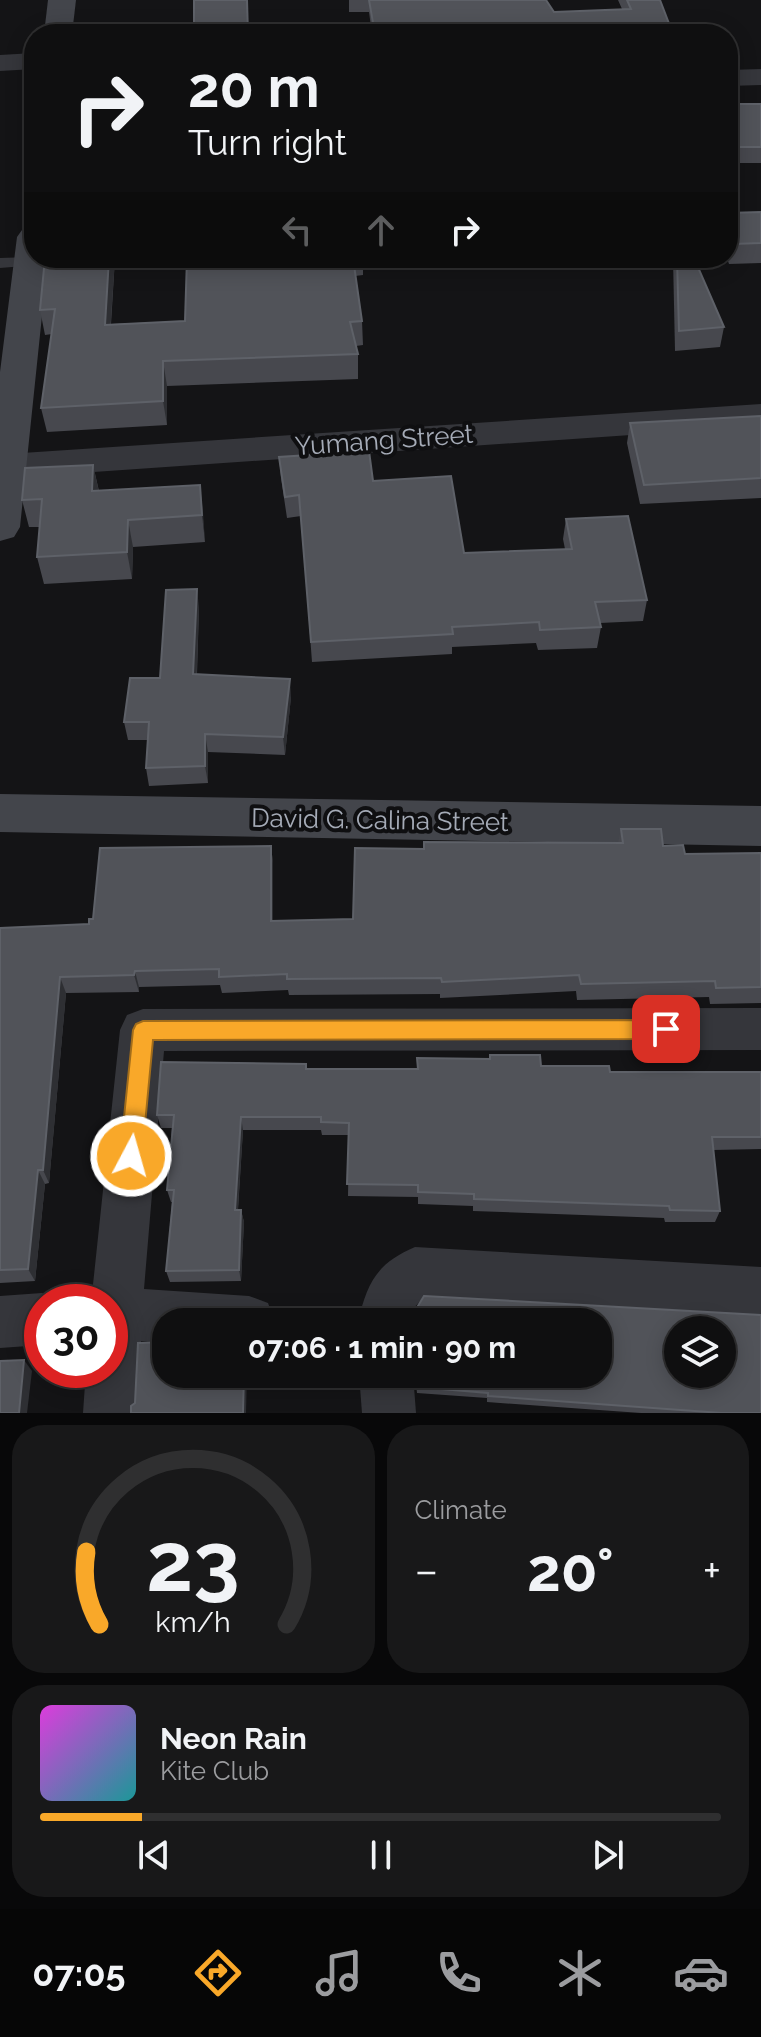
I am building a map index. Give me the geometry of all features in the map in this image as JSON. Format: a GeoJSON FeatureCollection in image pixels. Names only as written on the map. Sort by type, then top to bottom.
{"type":"FeatureCollection","features":[{"type":"Feature","properties":{"kind":"street"},"geometry":{"type":"LineString","coordinates":[[59,24],[62,0]]}},
{"type":"Feature","properties":{"kind":"street"},"geometry":{"type":"LineString","coordinates":[[0,63],[24,62]]}},
{"type":"Feature","properties":{"kind":"street"},"geometry":{"type":"LineString","coordinates":[[738,78],[761,77]]}},
{"type":"Feature","properties":{"kind":"street"},"geometry":{"type":"LineString","coordinates":[[0,527],[22,254]]}},
{"type":"Feature","properties":{"kind":"street","name":"Yumang Street"},"geometry":{"type":"LineString","coordinates":[[7,466],[761,415]]}},
{"type":"Feature","properties":{"kind":"street","name":"David G. Calina Street"},"geometry":{"type":"LineString","coordinates":[[0,813],[761,826]]}},
{"type":"Feature","properties":{"kind":"street"},"geometry":{"type":"LineString","coordinates":[[116,1284],[143,1030],[761,1029]]}},
{"type":"Feature","properties":{"kind":"street"},"geometry":{"type":"LineString","coordinates":[[388,1308],[402,1280],[415,1273],[761,1293]]}},
{"type":"Feature","properties":{"kind":"street"},"geometry":{"type":"LineString","coordinates":[[128,1314],[152,1316]]}},
{"type":"Feature","properties":{"kind":"street"},"geometry":{"type":"LineString","coordinates":[[0,1322],[24,1320]]}},
{"type":"Feature","properties":{"kind":"street"},"geometry":{"type":"LineString","coordinates":[[110,1413],[111,1388]]}},
{"type":"Feature","properties":{"kind":"street"},"geometry":{"type":"LineString","coordinates":[[387,1388],[389,1413]]}},
{"type":"Feature","properties":{"kind":"building"},"geometry":{"type":"Polygon","coordinates":[[[194,0],[247,0],[248,24],[194,24],[194,0]]]}},
{"type":"Feature","properties":{"kind":"building"},"geometry":{"type":"Polygon","coordinates":[[[369,0],[546,0],[554,12],[631,9],[627,0],[660,0],[669,24],[373,24],[369,0]]]}},
{"type":"Feature","properties":{"kind":"building"},"geometry":{"type":"Polygon","coordinates":[[[738,104],[761,104],[761,147],[738,147],[738,104]]]}},
{"type":"Feature","properties":{"kind":"building"},"geometry":{"type":"Polygon","coordinates":[[[761,212],[761,243],[738,244],[738,213],[761,212]]]}},
{"type":"Feature","properties":{"kind":"building"},"geometry":{"type":"Polygon","coordinates":[[[44,268],[108,268],[105,325],[185,321],[187,268],[354,268],[362,321],[350,322],[358,354],[163,361],[163,401],[41,408],[55,309],[40,310],[44,268]]]}},
{"type":"Feature","properties":{"kind":"building"},"geometry":{"type":"Polygon","coordinates":[[[677,268],[698,268],[724,327],[679,331],[677,268]]]}},
{"type":"Feature","properties":{"kind":"building"},"geometry":{"type":"Polygon","coordinates":[[[761,416],[761,478],[644,485],[630,423],[761,416]]]}},
{"type":"Feature","properties":{"kind":"building"},"geometry":{"type":"Polygon","coordinates":[[[369,451],[373,481],[451,476],[464,553],[572,549],[566,519],[628,516],[647,600],[595,602],[601,627],[540,630],[539,622],[452,627],[453,634],[311,642],[299,495],[285,497],[279,457],[369,451]]]}},
{"type":"Feature","properties":{"kind":"building"},"geometry":{"type":"Polygon","coordinates":[[[93,465],[92,491],[200,485],[202,515],[128,520],[127,552],[37,557],[42,499],[22,500],[25,468],[93,465]]]}},
{"type":"Feature","properties":{"kind":"building"},"geometry":{"type":"Polygon","coordinates":[[[197,589],[193,674],[290,679],[283,737],[205,734],[205,766],[146,768],[149,722],[124,722],[130,678],[160,678],[166,590],[197,589]]]}},
{"type":"Feature","properties":{"kind":"building"},"geometry":{"type":"Polygon","coordinates":[[[621,829],[661,829],[663,846],[683,845],[685,854],[761,853],[761,987],[716,988],[715,981],[581,984],[579,975],[442,982],[441,978],[287,979],[287,974],[219,977],[219,969],[60,977],[43,1170],[38,1170],[28,1269],[0,1270],[0,928],[89,924],[89,919],[93,919],[100,848],[271,846],[271,921],[353,919],[355,848],[424,849],[424,842],[623,843],[621,829]]]}},
{"type":"Feature","properties":{"kind":"building"},"geometry":{"type":"Polygon","coordinates":[[[490,1055],[540,1055],[541,1066],[609,1066],[610,1072],[761,1072],[761,1137],[712,1137],[720,1211],[670,1210],[669,1206],[474,1199],[474,1194],[418,1192],[418,1185],[347,1184],[349,1123],[321,1122],[321,1117],[241,1117],[235,1210],[241,1210],[239,1270],[166,1271],[174,1190],[167,1190],[174,1115],[157,1115],[161,1062],[306,1064],[306,1069],[418,1069],[417,1058],[490,1059],[490,1055]]]}},
{"type":"Feature","properties":{"kind":"building"},"geometry":{"type":"Polygon","coordinates":[[[424,1296],[761,1315],[761,1413],[722,1413],[488,1396],[488,1393],[430,1388],[612,1388],[612,1308],[417,1308],[424,1296]]]}},
{"type":"Feature","properties":{"kind":"building"},"geometry":{"type":"Polygon","coordinates":[[[152,1342],[152,1388],[244,1388],[243,1413],[131,1413],[131,1406],[135,1403],[138,1343],[152,1342]]]}},
{"type":"Feature","properties":{"kind":"building"},"geometry":{"type":"Polygon","coordinates":[[[24,1360],[19,1413],[0,1413],[0,1361],[24,1360]]]}},
{"type":"Feature","properties":{"kind":"route"},"geometry":{"type":"LineString","coordinates":[[131,1156],[143,1030],[380,1032],[666,1029]]}}]}
